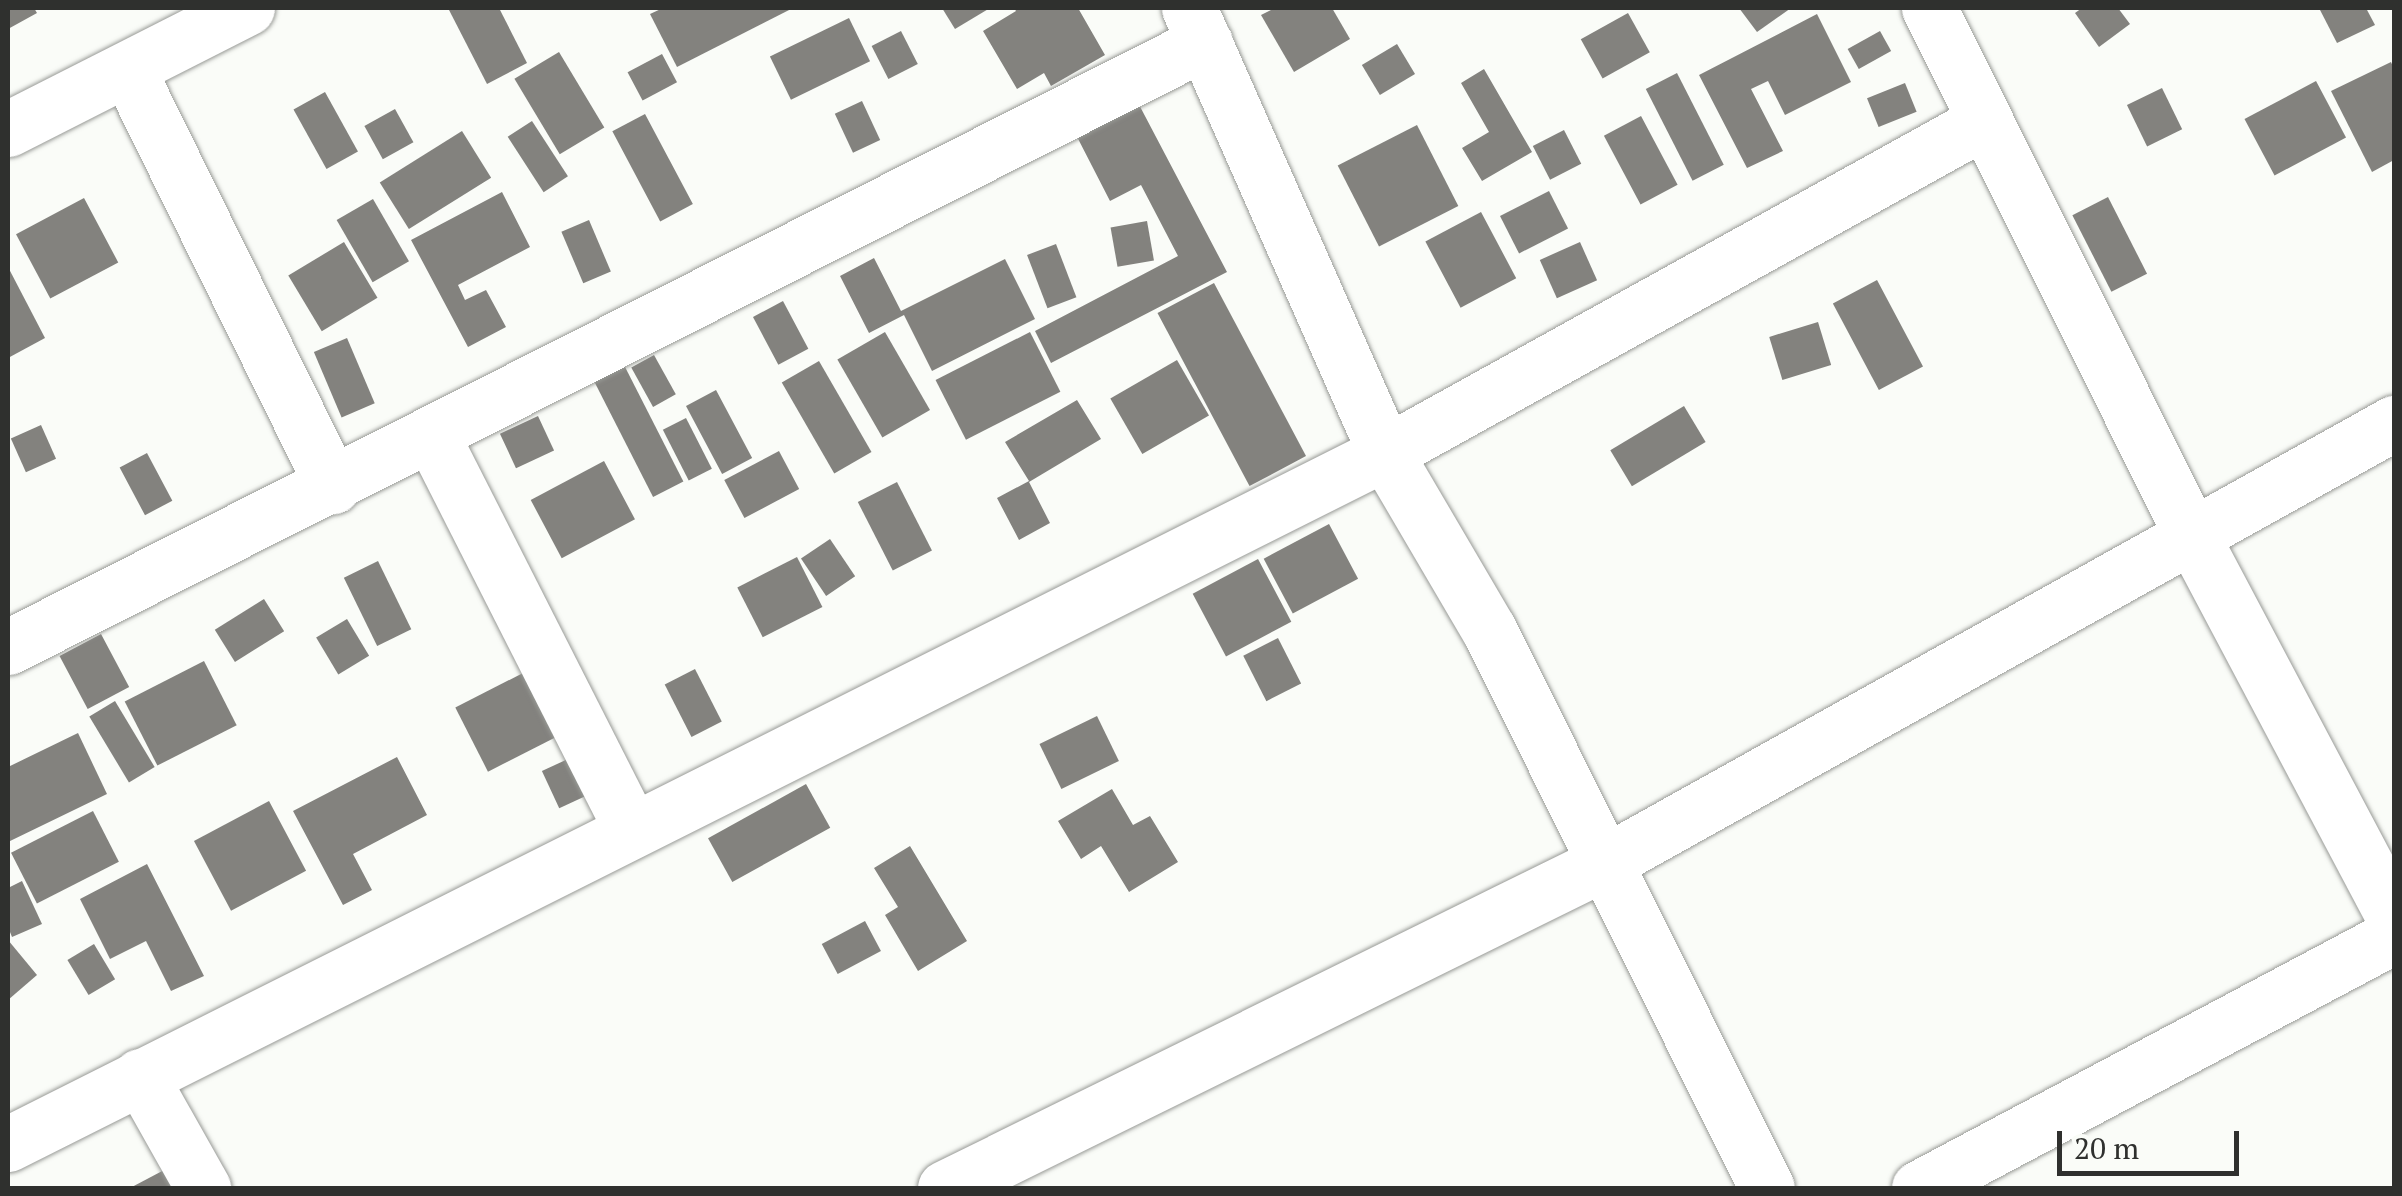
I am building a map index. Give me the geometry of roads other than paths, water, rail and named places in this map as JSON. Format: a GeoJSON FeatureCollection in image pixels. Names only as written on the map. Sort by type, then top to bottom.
{"type":"FeatureCollection","features":[{"type":"Feature","properties":{"kind":"street"},"geometry":{"type":"LineString","coordinates":[[8,130],[247,8]]}},
{"type":"Feature","properties":{"kind":"street"},"geometry":{"type":"LineString","coordinates":[[1929,8],[2194,538],[2394,918]]}},
{"type":"Feature","properties":{"kind":"street"},"geometry":{"type":"LineString","coordinates":[[8,647],[432,436],[1197,25],[1384,453],[1488,630],[1766,1188]]}},
{"type":"Feature","properties":{"kind":"street"},"geometry":{"type":"LineString","coordinates":[[128,70],[334,486]]}},
{"type":"Feature","properties":{"kind":"street"},"geometry":{"type":"LineString","coordinates":[[8,1144],[1384,453],[1985,122]]}},
{"type":"Feature","properties":{"kind":"street"},"geometry":{"type":"LineString","coordinates":[[946,1188],[1602,864],[2194,538],[2394,423]]}},
{"type":"Feature","properties":{"kind":"street"},"geometry":{"type":"LineString","coordinates":[[432,436],[632,830]]}},
{"type":"Feature","properties":{"kind":"street"},"geometry":{"type":"LineString","coordinates":[[1919,1188],[2394,936]]}},
{"type":"Feature","properties":{"kind":"street"},"geometry":{"type":"LineString","coordinates":[[140,1076],[203,1188]]}}]}
